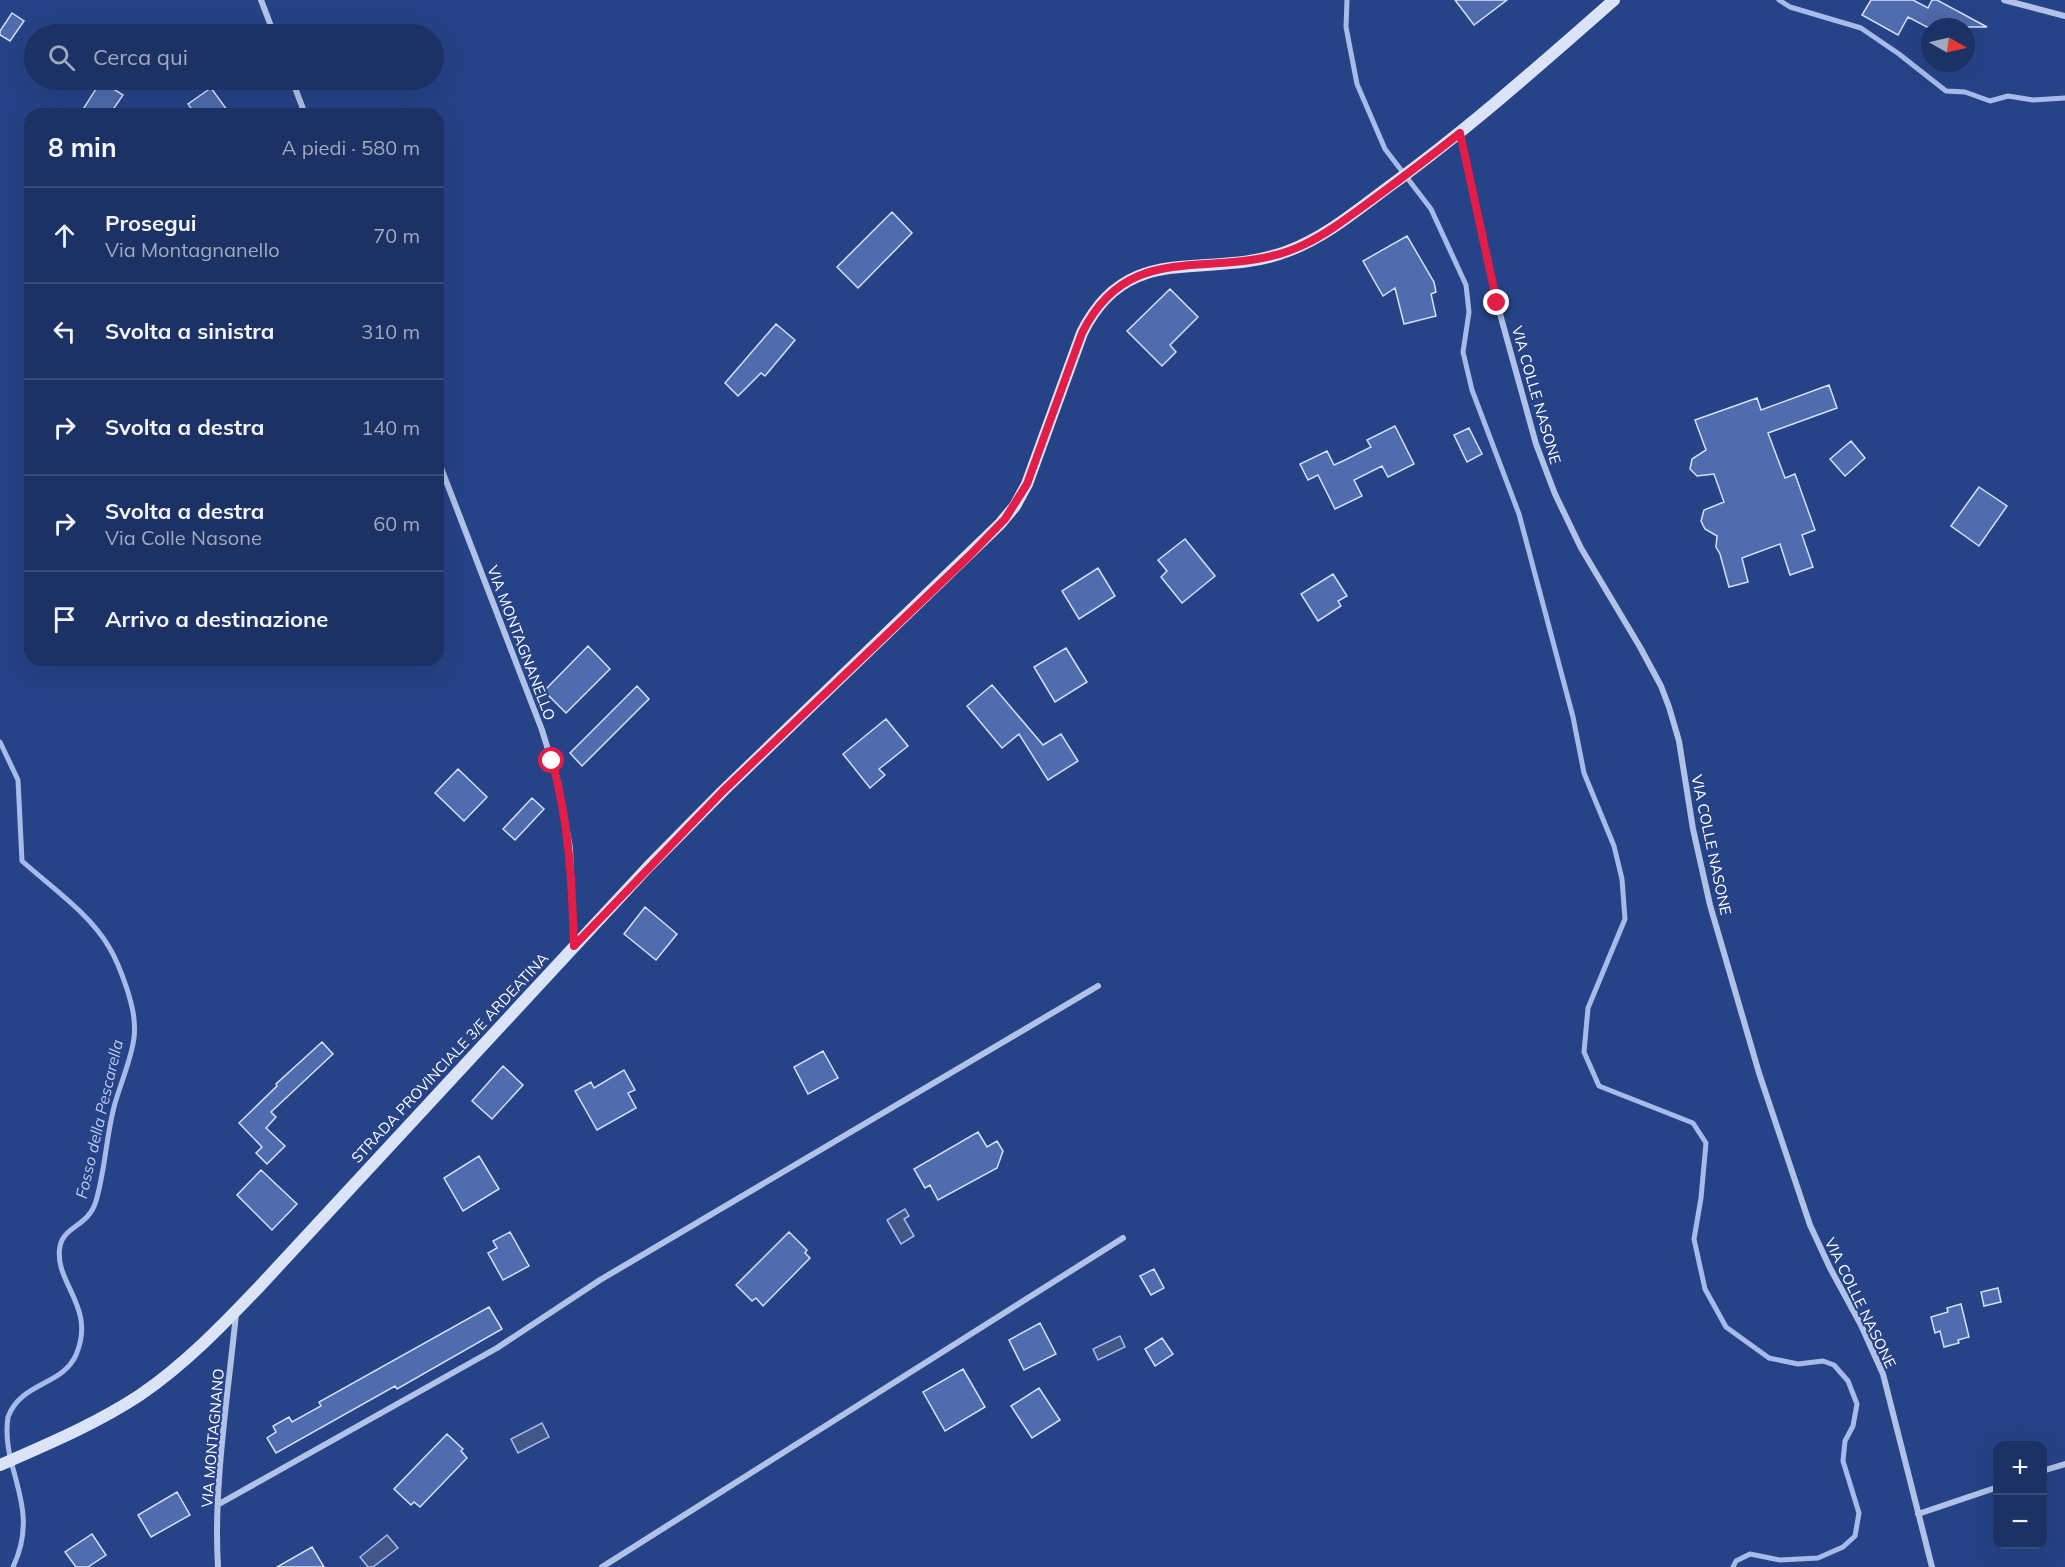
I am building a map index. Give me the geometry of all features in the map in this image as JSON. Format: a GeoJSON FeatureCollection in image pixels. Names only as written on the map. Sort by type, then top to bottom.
{"type":"FeatureCollection","features":[{"type":"Feature","properties":{"kind":"main road","name":"STRADA PROVINCIALE 3/E ARDEATINA"},"geometry":{"type":"LineString","coordinates":[[0,1465],[85,1427],[141,1394],[189,1357],[236,1311],[574,946],[723,791],[955,570],[1005,519],[1019,499],[1033,471],[1082,333],[1094,312],[1108,295],[1134,277],[1154,270],[1253,261],[1289,251],[1327,232],[1460,133],[1614,0]]}},
{"type":"Feature","properties":{"kind":"street"},"geometry":{"type":"LineString","coordinates":[[261,0],[270,24]]}},
{"type":"Feature","properties":{"kind":"street"},"geometry":{"type":"LineString","coordinates":[[2004,0],[2065,16]]}},
{"type":"Feature","properties":{"kind":"street"},"geometry":{"type":"LineString","coordinates":[[296,90],[303,108]]}},
{"type":"Feature","properties":{"kind":"street","name":"VIA COLLE NASONE"},"geometry":{"type":"LineString","coordinates":[[1460,133],[1497,303],[1536,444],[1555,494],[1581,548],[1640,647],[1661,686],[1669,707],[1679,741],[1693,829],[1708,896],[1759,1073],[1810,1225],[1867,1337],[1883,1374],[1932,1567]]}},
{"type":"Feature","properties":{"kind":"street","name":"VIA MONTAGNANELLO"},"geometry":{"type":"LineString","coordinates":[[444,476],[542,730],[555,771],[564,806],[570,848],[574,946]]}},
{"type":"Feature","properties":{"kind":"street"},"geometry":{"type":"LineString","coordinates":[[219,1504],[496,1348],[600,1280],[1098,986]]}},
{"type":"Feature","properties":{"kind":"street"},"geometry":{"type":"LineString","coordinates":[[602,1567],[1123,1238]]}},
{"type":"Feature","properties":{"kind":"street","name":"VIA MONTAGNANO"},"geometry":{"type":"LineString","coordinates":[[218,1567],[219,1504],[236,1311]]}},
{"type":"Feature","properties":{"kind":"street"},"geometry":{"type":"LineString","coordinates":[[2047,1471],[2065,1464]]}},
{"type":"Feature","properties":{"kind":"street"},"geometry":{"type":"LineString","coordinates":[[1918,1514],[1993,1489]]}},
{"type":"Feature","properties":{"kind":"water"},"geometry":{"type":"Polygon","coordinates":[[[905,1209],[909,1216],[904,1219],[914,1236],[901,1244],[887,1220],[905,1209]]]}},
{"type":"Feature","properties":{"kind":"water"},"geometry":{"type":"Polygon","coordinates":[[[1120,1336],[1125,1347],[1098,1360],[1093,1349],[1120,1336]]]}},
{"type":"Feature","properties":{"kind":"water"},"geometry":{"type":"Polygon","coordinates":[[[542,1423],[549,1437],[518,1453],[511,1439],[542,1423]]]}},
{"type":"Feature","properties":{"kind":"water"},"geometry":{"type":"Polygon","coordinates":[[[387,1535],[398,1548],[373,1567],[368,1567],[360,1557],[387,1535]]]}},
{"type":"Feature","properties":{"kind":"building"},"geometry":{"type":"Polygon","coordinates":[[[1455,0],[1507,0],[1474,25],[1455,0]]]}},
{"type":"Feature","properties":{"kind":"building"},"geometry":{"type":"Polygon","coordinates":[[[1871,0],[1913,0],[1928,8],[1932,0],[1937,0],[1970,18],[1921,18],[1921,24],[1908,17],[1898,35],[1862,15],[1871,0]]]}},
{"type":"Feature","properties":{"kind":"building"},"geometry":{"type":"Polygon","coordinates":[[[12,13],[24,21],[10,41],[0,35],[0,31],[12,13]]]}},
{"type":"Feature","properties":{"kind":"building"},"geometry":{"type":"Polygon","coordinates":[[[1975,21],[1987,27],[1975,27],[1975,21]]]}},
{"type":"Feature","properties":{"kind":"building"},"geometry":{"type":"Polygon","coordinates":[[[95,90],[115,90],[123,95],[114,108],[84,108],[95,90]]]}},
{"type":"Feature","properties":{"kind":"building"},"geometry":{"type":"Polygon","coordinates":[[[208,90],[212,90],[226,108],[191,108],[188,104],[208,90]]]}},
{"type":"Feature","properties":{"kind":"building"},"geometry":{"type":"Polygon","coordinates":[[[892,212],[912,233],[858,288],[837,267],[892,212]]]}},
{"type":"Feature","properties":{"kind":"building"},"geometry":{"type":"Polygon","coordinates":[[[1407,236],[1434,282],[1436,292],[1431,294],[1436,316],[1404,324],[1395,288],[1383,296],[1363,261],[1407,236]]]}},
{"type":"Feature","properties":{"kind":"building"},"geometry":{"type":"Polygon","coordinates":[[[1170,289],[1198,317],[1170,345],[1176,352],[1162,366],[1127,331],[1170,289]]]}},
{"type":"Feature","properties":{"kind":"building"},"geometry":{"type":"Polygon","coordinates":[[[776,324],[795,340],[765,376],[761,373],[738,396],[725,383],[776,324]]]}},
{"type":"Feature","properties":{"kind":"building"},"geometry":{"type":"Polygon","coordinates":[[[1829,385],[1837,408],[1768,433],[1785,478],[1795,474],[1815,530],[1802,535],[1813,567],[1790,575],[1780,544],[1742,558],[1748,582],[1729,587],[1716,547],[1717,536],[1705,529],[1701,521],[1704,510],[1724,502],[1714,474],[1697,476],[1690,469],[1692,459],[1706,450],[1695,420],[1757,398],[1761,410],[1829,385]]]}},
{"type":"Feature","properties":{"kind":"building"},"geometry":{"type":"Polygon","coordinates":[[[1395,426],[1414,464],[1388,477],[1382,466],[1354,480],[1362,496],[1335,509],[1318,475],[1308,480],[1300,464],[1327,451],[1334,465],[1371,447],[1367,440],[1395,426]]]}},
{"type":"Feature","properties":{"kind":"building"},"geometry":{"type":"Polygon","coordinates":[[[1469,428],[1482,454],[1467,462],[1454,435],[1469,428]]]}},
{"type":"Feature","properties":{"kind":"building"},"geometry":{"type":"Polygon","coordinates":[[[1851,441],[1865,458],[1845,476],[1830,459],[1851,441]]]}},
{"type":"Feature","properties":{"kind":"building"},"geometry":{"type":"Polygon","coordinates":[[[1979,487],[2007,506],[1979,546],[1951,526],[1979,487]]]}},
{"type":"Feature","properties":{"kind":"building"},"geometry":{"type":"Polygon","coordinates":[[[1185,539],[1215,576],[1182,603],[1161,577],[1167,571],[1158,560],[1185,539]]]}},
{"type":"Feature","properties":{"kind":"building"},"geometry":{"type":"Polygon","coordinates":[[[1098,568],[1115,596],[1079,619],[1062,591],[1098,568]]]}},
{"type":"Feature","properties":{"kind":"building"},"geometry":{"type":"Polygon","coordinates":[[[1333,574],[1347,596],[1338,601],[1341,606],[1318,621],[1301,594],[1333,574]]]}},
{"type":"Feature","properties":{"kind":"building"},"geometry":{"type":"Polygon","coordinates":[[[588,646],[610,669],[566,713],[544,691],[588,646]]]}},
{"type":"Feature","properties":{"kind":"building"},"geometry":{"type":"Polygon","coordinates":[[[1066,648],[1087,682],[1055,702],[1034,667],[1066,648]]]}},
{"type":"Feature","properties":{"kind":"building"},"geometry":{"type":"Polygon","coordinates":[[[992,685],[1043,745],[1061,734],[1078,761],[1048,780],[1019,734],[1002,748],[967,706],[992,685]]]}},
{"type":"Feature","properties":{"kind":"building"},"geometry":{"type":"Polygon","coordinates":[[[637,686],[649,699],[582,766],[570,753],[637,686]]]}},
{"type":"Feature","properties":{"kind":"building"},"geometry":{"type":"Polygon","coordinates":[[[886,719],[908,746],[879,769],[885,775],[870,788],[843,754],[886,719]]]}},
{"type":"Feature","properties":{"kind":"building"},"geometry":{"type":"Polygon","coordinates":[[[458,769],[487,797],[464,821],[435,793],[458,769]]]}},
{"type":"Feature","properties":{"kind":"building"},"geometry":{"type":"Polygon","coordinates":[[[532,798],[544,809],[515,840],[503,829],[532,798]]]}},
{"type":"Feature","properties":{"kind":"building"},"geometry":{"type":"Polygon","coordinates":[[[645,907],[677,934],[656,960],[624,934],[645,907]]]}},
{"type":"Feature","properties":{"kind":"building"},"geometry":{"type":"Polygon","coordinates":[[[322,1042],[333,1054],[271,1112],[276,1117],[266,1128],[285,1146],[267,1164],[256,1153],[262,1147],[239,1123],[277,1086],[276,1084],[322,1042]]]}},
{"type":"Feature","properties":{"kind":"building"},"geometry":{"type":"Polygon","coordinates":[[[823,1051],[838,1078],[808,1094],[794,1067],[823,1051]]]}},
{"type":"Feature","properties":{"kind":"building"},"geometry":{"type":"Polygon","coordinates":[[[503,1066],[523,1085],[492,1119],[472,1101],[503,1066]]]}},
{"type":"Feature","properties":{"kind":"building"},"geometry":{"type":"Polygon","coordinates":[[[624,1070],[635,1090],[628,1093],[636,1108],[597,1130],[575,1091],[591,1082],[594,1088],[624,1070]]]}},
{"type":"Feature","properties":{"kind":"building"},"geometry":{"type":"Polygon","coordinates":[[[978,1132],[987,1147],[997,1141],[1003,1151],[997,1168],[938,1200],[930,1185],[925,1188],[914,1169],[978,1132]]]}},
{"type":"Feature","properties":{"kind":"building"},"geometry":{"type":"Polygon","coordinates":[[[479,1156],[499,1189],[463,1211],[444,1178],[479,1156]]]}},
{"type":"Feature","properties":{"kind":"building"},"geometry":{"type":"Polygon","coordinates":[[[261,1170],[297,1204],[272,1230],[237,1195],[261,1170]]]}},
{"type":"Feature","properties":{"kind":"building"},"geometry":{"type":"Polygon","coordinates":[[[510,1232],[529,1266],[503,1280],[488,1253],[497,1248],[493,1241],[510,1232]]]}},
{"type":"Feature","properties":{"kind":"building"},"geometry":{"type":"Polygon","coordinates":[[[789,1232],[807,1250],[805,1253],[810,1258],[763,1306],[756,1298],[752,1301],[736,1285],[789,1232]]]}},
{"type":"Feature","properties":{"kind":"building"},"geometry":{"type":"Polygon","coordinates":[[[1154,1269],[1164,1288],[1151,1295],[1140,1276],[1154,1269]]]}},
{"type":"Feature","properties":{"kind":"building"},"geometry":{"type":"Polygon","coordinates":[[[1998,1288],[2001,1302],[1984,1306],[1981,1292],[1998,1288]]]}},
{"type":"Feature","properties":{"kind":"building"},"geometry":{"type":"Polygon","coordinates":[[[1961,1304],[1969,1337],[1958,1340],[1959,1343],[1944,1347],[1940,1331],[1935,1333],[1931,1317],[1948,1312],[1947,1308],[1961,1304]]]}},
{"type":"Feature","properties":{"kind":"building"},"geometry":{"type":"Polygon","coordinates":[[[489,1307],[502,1329],[397,1389],[395,1386],[276,1453],[267,1438],[276,1432],[273,1426],[289,1417],[292,1422],[321,1406],[319,1402],[489,1307]]]}},
{"type":"Feature","properties":{"kind":"building"},"geometry":{"type":"Polygon","coordinates":[[[1040,1323],[1056,1354],[1024,1370],[1009,1340],[1040,1323]]]}},
{"type":"Feature","properties":{"kind":"building"},"geometry":{"type":"Polygon","coordinates":[[[1162,1338],[1173,1354],[1155,1366],[1145,1349],[1162,1338]]]}},
{"type":"Feature","properties":{"kind":"building"},"geometry":{"type":"Polygon","coordinates":[[[963,1369],[985,1407],[945,1431],[923,1392],[963,1369]]]}},
{"type":"Feature","properties":{"kind":"building"},"geometry":{"type":"Polygon","coordinates":[[[1039,1388],[1060,1420],[1032,1438],[1011,1406],[1039,1388]]]}},
{"type":"Feature","properties":{"kind":"building"},"geometry":{"type":"Polygon","coordinates":[[[447,1434],[463,1449],[461,1451],[467,1458],[420,1507],[414,1502],[411,1505],[394,1489],[447,1434]]]}},
{"type":"Feature","properties":{"kind":"building"},"geometry":{"type":"Polygon","coordinates":[[[177,1492],[190,1515],[151,1537],[138,1515],[177,1492]]]}},
{"type":"Feature","properties":{"kind":"building"},"geometry":{"type":"Polygon","coordinates":[[[92,1534],[106,1555],[88,1567],[76,1567],[65,1552],[92,1534]]]}},
{"type":"Feature","properties":{"kind":"building"},"geometry":{"type":"Polygon","coordinates":[[[312,1547],[324,1567],[277,1567],[312,1547]]]}},
{"type":"Feature","properties":{"kind":"waterway"},"geometry":{"type":"LineString","coordinates":[[1347,0],[1346,27],[1357,84],[1385,149],[1431,209],[1466,285],[1469,312],[1463,352],[1472,390],[1519,514],[1573,717],[1584,773],[1614,846],[1622,879],[1625,919],[1588,1008],[1584,1052],[1599,1086],[1693,1123],[1706,1143],[1701,1198],[1694,1239],[1705,1289],[1726,1327],[1769,1358],[1798,1364],[1823,1361],[1834,1365],[1848,1381],[1857,1404],[1853,1426],[1845,1441],[1843,1461],[1859,1513],[1855,1536],[1843,1547],[1818,1558],[1780,1560],[1750,1554],[1736,1561],[1733,1567]]}},
{"type":"Feature","properties":{"kind":"waterway"},"geometry":{"type":"LineString","coordinates":[[1779,0],[1790,7],[1861,28],[1946,91],[1965,92],[1990,101],[2008,96],[2033,100],[2065,98]]}},
{"type":"Feature","properties":{"kind":"waterway","name":"Fosso della Pescarella"},"geometry":{"type":"LineString","coordinates":[[0,742],[18,780],[22,861],[81,912],[101,935],[112,952],[121,973],[130,1001],[134,1025],[133,1047],[114,1107],[96,1201],[88,1216],[66,1234],[60,1246],[62,1272],[78,1309],[81,1322],[81,1338],[76,1355],[61,1373],[22,1397],[8,1417],[9,1454],[22,1506],[23,1525],[21,1545],[13,1567]]}},
{"type":"Feature","properties":{"kind":"route"},"geometry":{"type":"LineString","coordinates":[[552,761],[564,806],[570,848],[574,946],[723,791],[1005,519],[1015,506],[1033,471],[1082,333],[1094,312],[1116,288],[1134,277],[1154,270],[1253,261],[1302,245],[1346,219],[1460,133],[1497,303]]}}]}
